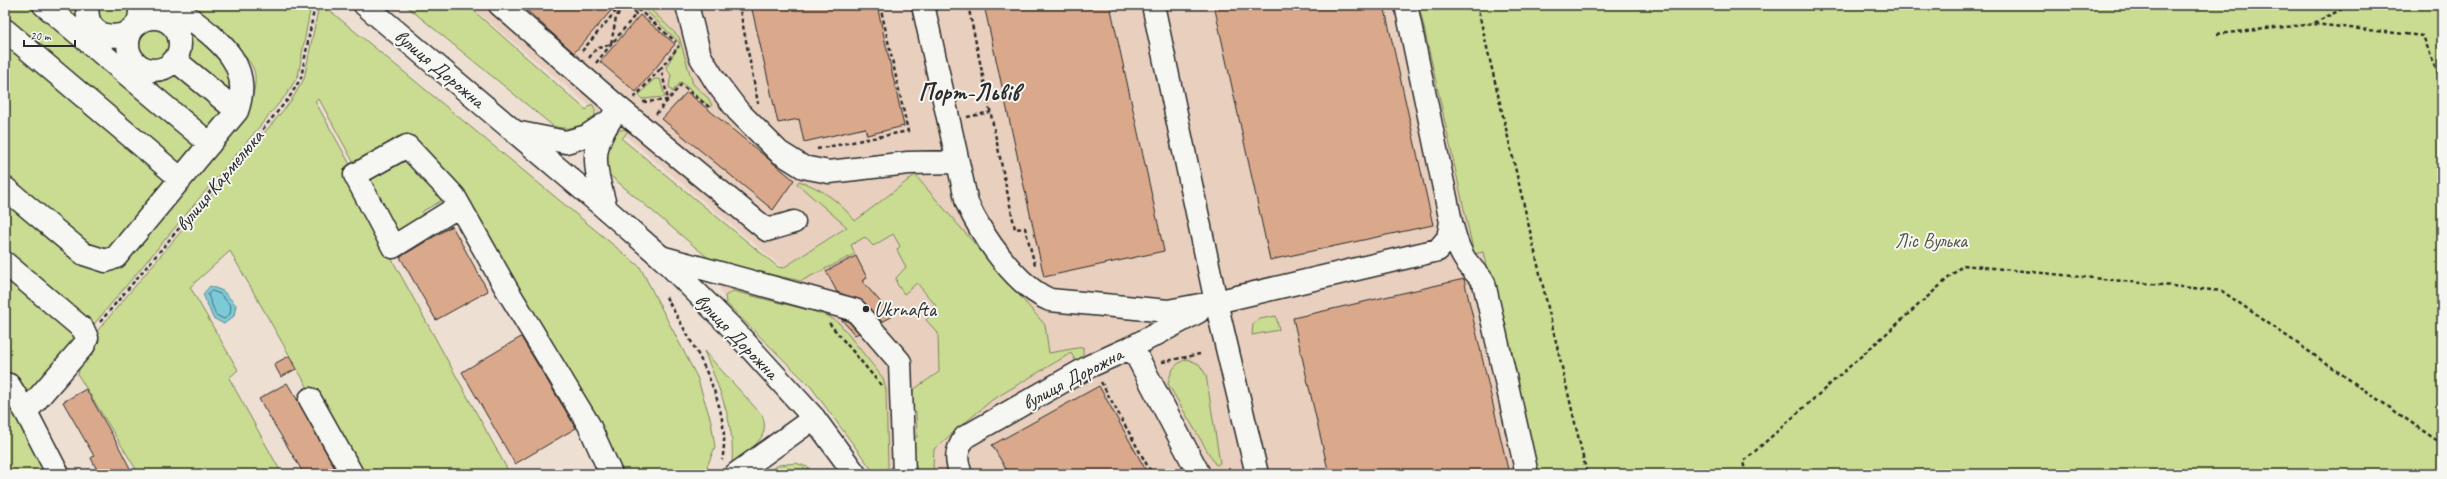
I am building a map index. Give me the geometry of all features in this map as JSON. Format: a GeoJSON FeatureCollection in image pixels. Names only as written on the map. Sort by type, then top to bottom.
{"type":"FeatureCollection","features":[{"type":"Feature","properties":{"kind":"main road"},"geometry":{"type":"LineString","coordinates":[[44,5],[210,144]]}},
{"type":"Feature","properties":{"kind":"main road"},"geometry":{"type":"LineString","coordinates":[[88,5],[87,12],[89,22],[96,30],[105,36],[116,37],[126,34],[134,27],[143,20],[153,18],[171,24],[178,32],[180,52],[175,60],[167,67],[157,70],[146,69],[137,64],[130,56],[128,45],[129,35],[134,27],[139,18],[139,5]]}},
{"type":"Feature","properties":{"kind":"main road"},"geometry":{"type":"LineString","coordinates":[[5,188],[84,254],[106,261],[116,257],[237,111],[243,87],[240,72],[235,60],[220,44],[174,5]]}},
{"type":"Feature","properties":{"kind":"main road","name":"вулиця Дорожна"},"geometry":{"type":"LineString","coordinates":[[365,5],[606,209],[661,258],[732,328],[814,418],[855,474]]}},
{"type":"Feature","properties":{"kind":"main road"},"geometry":{"type":"LineString","coordinates":[[500,5],[614,115],[767,230],[794,222]]}},
{"type":"Feature","properties":{"kind":"main road"},"geometry":{"type":"LineString","coordinates":[[687,5],[700,56],[716,82],[738,110],[779,152],[803,167],[829,172],[908,163],[957,162]]}},
{"type":"Feature","properties":{"kind":"main road"},"geometry":{"type":"LineString","coordinates":[[923,5],[967,203],[974,217],[1005,262],[1038,295],[1050,300],[1168,311],[1216,302],[1438,250],[1448,238],[1451,222]]}},
{"type":"Feature","properties":{"kind":"main road"},"geometry":{"type":"LineString","coordinates":[[1153,5],[1216,302],[1257,474]]}},
{"type":"Feature","properties":{"kind":"main road"},"geometry":{"type":"LineString","coordinates":[[1406,5],[1451,222],[1458,247],[1470,267],[1478,272],[1484,283],[1527,474]]}},
{"type":"Feature","properties":{"kind":"main road"},"geometry":{"type":"LineString","coordinates":[[5,30],[181,179]]}},
{"type":"Feature","properties":{"kind":"main road"},"geometry":{"type":"LineString","coordinates":[[175,60],[237,111]]}},
{"type":"Feature","properties":{"kind":"main road"},"geometry":{"type":"LineString","coordinates":[[606,209],[594,163],[597,144],[614,115]]}},
{"type":"Feature","properties":{"kind":"main road","name":"вулиця Дорожна"},"geometry":{"type":"LineString","coordinates":[[515,132],[566,142],[587,136],[614,115]]}},
{"type":"Feature","properties":{"kind":"main road"},"geometry":{"type":"LineString","coordinates":[[459,206],[393,247],[355,175],[407,146],[454,196],[589,425],[611,474]]}},
{"type":"Feature","properties":{"kind":"main road"},"geometry":{"type":"LineString","coordinates":[[661,258],[855,310],[900,362],[904,474]]}},
{"type":"Feature","properties":{"kind":"main road"},"geometry":{"type":"LineString","coordinates":[[5,262],[83,328],[87,338],[84,345],[26,412]]}},
{"type":"Feature","properties":{"kind":"main road","name":"вулиця Дорожна"},"geometry":{"type":"LineString","coordinates":[[961,474],[956,461],[956,450],[965,437],[1094,371],[1132,347],[1216,302]]}},
{"type":"Feature","properties":{"kind":"main road"},"geometry":{"type":"LineString","coordinates":[[1132,347],[1199,474]]}},
{"type":"Feature","properties":{"kind":"main road"},"geometry":{"type":"LineString","coordinates":[[5,384],[9,385],[26,412],[58,474]]}},
{"type":"Feature","properties":{"kind":"main road"},"geometry":{"type":"LineString","coordinates":[[310,399],[352,474]]}},
{"type":"Feature","properties":{"kind":"main road"},"geometry":{"type":"LineString","coordinates":[[728,471],[814,418]]}},
{"type":"Feature","properties":{"kind":"path","name":"вулиця Кармелюка"},"geometry":{"type":"LineString","coordinates":[[87,338],[289,98],[301,78],[315,5]]}},
{"type":"Feature","properties":{"kind":"path"},"geometry":{"type":"LineString","coordinates":[[611,44],[616,18],[622,5]]}},
{"type":"Feature","properties":{"kind":"path"},"geometry":{"type":"LineString","coordinates":[[581,52],[622,5]]}},
{"type":"Feature","properties":{"kind":"path"},"geometry":{"type":"LineString","coordinates":[[630,5],[636,14]]}},
{"type":"Feature","properties":{"kind":"path"},"geometry":{"type":"LineString","coordinates":[[739,5],[759,105]]}},
{"type":"Feature","properties":{"kind":"path"},"geometry":{"type":"LineString","coordinates":[[816,149],[908,131],[880,5]]}},
{"type":"Feature","properties":{"kind":"path"},"geometry":{"type":"LineString","coordinates":[[968,5],[1016,229],[1025,228],[1036,270]]}},
{"type":"Feature","properties":{"kind":"path"},"geometry":{"type":"LineString","coordinates":[[1477,5],[1587,474]]}},
{"type":"Feature","properties":{"kind":"path"},"geometry":{"type":"LineString","coordinates":[[2314,24],[2350,5]]}},
{"type":"Feature","properties":{"kind":"path"},"geometry":{"type":"LineString","coordinates":[[594,65],[640,10],[680,45],[630,103],[668,100]]}},
{"type":"Feature","properties":{"kind":"path"},"geometry":{"type":"LineString","coordinates":[[2217,34],[2314,24],[2423,36],[2442,84]]}},
{"type":"Feature","properties":{"kind":"path"},"geometry":{"type":"LineString","coordinates":[[587,59],[596,49],[611,44]]}},
{"type":"Feature","properties":{"kind":"path"},"geometry":{"type":"LineString","coordinates":[[661,68],[668,100]]}},
{"type":"Feature","properties":{"kind":"path"},"geometry":{"type":"LineString","coordinates":[[651,119],[681,85],[713,110]]}},
{"type":"Feature","properties":{"kind":"path"},"geometry":{"type":"LineString","coordinates":[[965,118],[991,112]]}},
{"type":"Feature","properties":{"kind":"path"},"geometry":{"type":"LineString","coordinates":[[1746,474],[1743,462],[1963,264],[2222,291],[2442,444]]}},
{"type":"Feature","properties":{"kind":"path"},"geometry":{"type":"LineString","coordinates":[[666,297],[712,386],[723,425],[724,448],[728,471]]}},
{"type":"Feature","properties":{"kind":"path"},"geometry":{"type":"LineString","coordinates":[[826,320],[886,390]]}},
{"type":"Feature","properties":{"kind":"path"},"geometry":{"type":"LineString","coordinates":[[1158,363],[1200,354]]}},
{"type":"Feature","properties":{"kind":"path"},"geometry":{"type":"LineString","coordinates":[[1094,371],[1152,474]]}},
{"type":"Feature","properties":{"kind":"shaded area"},"geometry":{"type":"Polygon","coordinates":[[[469,5],[1419,5],[1474,254],[1483,252],[1534,474],[938,474],[933,468],[934,449],[992,400],[1070,353],[1049,353],[916,175],[855,221],[783,268],[469,5]]]}},
{"type":"Feature","properties":{"kind":"shaded area","name":"Ukrnafta"},"geometry":{"type":"Polygon","coordinates":[[[893,234],[901,246],[897,250],[906,267],[899,273],[917,283],[937,307],[939,372],[913,390],[910,413],[916,412],[917,437],[913,452],[917,474],[886,474],[888,466],[886,390],[883,379],[828,316],[731,292],[725,296],[725,301],[707,258],[713,262],[801,281],[855,254],[851,245],[865,237],[873,246],[893,234]]]}},
{"type":"Feature","properties":{"kind":"green space"},"geometry":{"type":"Polygon","coordinates":[[[5,5],[31,5],[192,141],[194,146],[182,164],[176,164],[5,21],[5,5]]]}},
{"type":"Feature","properties":{"kind":"green space"},"geometry":{"type":"Polygon","coordinates":[[[51,5],[83,5],[122,45],[126,57],[134,67],[145,73],[182,76],[224,111],[211,130],[51,5]]]}},
{"type":"Feature","properties":{"kind":"green space"},"geometry":{"type":"Polygon","coordinates":[[[95,5],[130,5],[131,10],[124,24],[102,25],[95,5]]]}},
{"type":"Feature","properties":{"kind":"green space"},"geometry":{"type":"Polygon","coordinates":[[[143,5],[165,5],[224,62],[231,81],[231,92],[185,54],[184,41],[180,28],[172,18],[160,12],[149,10],[143,5]]]}},
{"type":"Feature","properties":{"kind":"green space"},"geometry":{"type":"Polygon","coordinates":[[[185,5],[311,5],[298,76],[286,95],[90,329],[87,319],[5,250],[5,196],[103,271],[247,111],[251,101],[255,82],[252,66],[231,42],[185,5]]]}},
{"type":"Feature","properties":{"kind":"green space"},"geometry":{"type":"Polygon","coordinates":[[[319,5],[323,5],[640,267],[697,377],[711,421],[715,447],[704,474],[624,474],[465,193],[398,136],[356,167],[319,99],[315,101],[352,168],[345,174],[510,474],[357,474],[230,251],[190,287],[238,370],[229,378],[282,474],[139,474],[78,375],[80,364],[93,336],[291,101],[304,79],[319,5]]]}},
{"type":"Feature","properties":{"kind":"green space"},"geometry":{"type":"Polygon","coordinates":[[[405,5],[467,5],[586,110],[592,104],[595,109],[595,116],[586,123],[576,127],[565,128],[553,126],[405,5]]]}},
{"type":"Feature","properties":{"kind":"green space"},"geometry":{"type":"Polygon","coordinates":[[[640,5],[646,5],[679,37],[693,84],[708,98],[712,105],[710,107],[681,82],[672,92],[669,86],[671,75],[666,67],[680,43],[640,5]]]}},
{"type":"Feature","properties":{"kind":"green space","name":"Ліс Вулька"},"geometry":{"type":"Polygon","coordinates":[[[1419,5],[2442,5],[2442,474],[1534,474],[1483,252],[1474,254],[1419,5]]]}},
{"type":"Feature","properties":{"kind":"green space"},"geometry":{"type":"Polygon","coordinates":[[[157,25],[166,30],[170,36],[170,50],[166,56],[157,61],[149,61],[140,56],[136,50],[135,39],[140,30],[146,26],[157,25]]]}},
{"type":"Feature","properties":{"kind":"green space"},"geometry":{"type":"Polygon","coordinates":[[[5,40],[168,179],[109,251],[88,247],[5,176],[5,40]]]}},
{"type":"Feature","properties":{"kind":"green space"},"geometry":{"type":"Polygon","coordinates":[[[654,79],[660,79],[665,97],[642,99],[639,95],[654,79]]]}},
{"type":"Feature","properties":{"kind":"green space"},"geometry":{"type":"Polygon","coordinates":[[[623,129],[628,131],[622,139],[778,267],[783,268],[847,227],[797,184],[799,181],[816,188],[837,202],[855,221],[915,175],[1045,325],[1049,353],[1083,347],[1083,360],[1078,365],[1071,353],[992,400],[934,449],[933,467],[938,474],[917,474],[912,438],[917,437],[916,412],[910,413],[913,390],[939,372],[938,333],[926,320],[937,307],[917,283],[904,294],[897,284],[896,278],[906,267],[897,250],[900,246],[893,234],[873,246],[865,237],[851,245],[855,254],[801,281],[713,262],[607,173],[606,154],[609,142],[612,137],[623,129]]]}},
{"type":"Feature","properties":{"kind":"green space"},"geometry":{"type":"Polygon","coordinates":[[[405,161],[409,162],[442,196],[441,201],[423,211],[421,220],[395,234],[369,182],[371,179],[405,161]]]}},
{"type":"Feature","properties":{"kind":"green space"},"geometry":{"type":"Polygon","coordinates":[[[5,268],[78,339],[30,393],[22,390],[14,374],[5,375],[5,268]]]}},
{"type":"Feature","properties":{"kind":"green space"},"geometry":{"type":"Polygon","coordinates":[[[733,291],[816,312],[828,316],[839,323],[883,378],[886,390],[888,466],[886,474],[875,474],[811,387],[726,303],[725,296],[733,291]]]}},
{"type":"Feature","properties":{"kind":"green space"},"geometry":{"type":"Polygon","coordinates":[[[1276,316],[1279,330],[1252,335],[1253,324],[1260,319],[1276,316]]]}},
{"type":"Feature","properties":{"kind":"green space"},"geometry":{"type":"Polygon","coordinates":[[[704,351],[762,415],[764,423],[764,431],[757,443],[732,463],[731,434],[725,406],[704,351]]]}},
{"type":"Feature","properties":{"kind":"green space"},"geometry":{"type":"Polygon","coordinates":[[[1187,359],[1199,364],[1206,375],[1220,463],[1217,465],[1168,384],[1170,375],[1176,365],[1187,359]]]}},
{"type":"Feature","properties":{"kind":"green space"},"geometry":{"type":"Polygon","coordinates":[[[5,394],[53,474],[5,474],[5,394]]]}},
{"type":"Feature","properties":{"kind":"green space"},"geometry":{"type":"Polygon","coordinates":[[[796,463],[810,468],[794,474],[783,471],[776,474],[761,474],[779,465],[796,463]]]}},
{"type":"Feature","properties":{"kind":"water"},"geometry":{"type":"Polygon","coordinates":[[[210,286],[223,291],[236,305],[234,316],[224,324],[213,318],[203,294],[210,286]]]}},
{"type":"Feature","properties":{"kind":"building"},"geometry":{"type":"Polygon","coordinates":[[[521,5],[616,5],[574,53],[521,5]]]}},
{"type":"Feature","properties":{"kind":"building"},"geometry":{"type":"Polygon","coordinates":[[[751,5],[877,5],[904,126],[867,135],[865,128],[804,142],[799,119],[778,123],[751,5]]]}},
{"type":"Feature","properties":{"kind":"building"},"geometry":{"type":"Polygon","coordinates":[[[984,5],[1110,5],[1164,251],[1044,277],[984,5]]]}},
{"type":"Feature","properties":{"kind":"building"},"geometry":{"type":"Polygon","coordinates":[[[1214,5],[1384,5],[1433,225],[1270,260],[1214,5]]]}},
{"type":"Feature","properties":{"kind":"building"},"geometry":{"type":"Polygon","coordinates":[[[640,15],[675,44],[636,92],[600,62],[640,15]]]}},
{"type":"Feature","properties":{"kind":"building"},"geometry":{"type":"Polygon","coordinates":[[[687,92],[794,180],[773,210],[662,119],[687,92]]]}},
{"type":"Feature","properties":{"kind":"building"},"geometry":{"type":"Polygon","coordinates":[[[452,226],[488,291],[436,320],[400,257],[452,226]]]}},
{"type":"Feature","properties":{"kind":"building"},"geometry":{"type":"Polygon","coordinates":[[[856,256],[867,278],[862,281],[893,316],[882,322],[864,302],[837,292],[826,271],[856,256]]]}},
{"type":"Feature","properties":{"kind":"building"},"geometry":{"type":"Polygon","coordinates":[[[1464,279],[1509,474],[1329,474],[1293,318],[1464,279]]]}},
{"type":"Feature","properties":{"kind":"building"},"geometry":{"type":"Polygon","coordinates":[[[841,319],[848,321],[859,333],[855,335],[841,319]]]}},
{"type":"Feature","properties":{"kind":"building"},"geometry":{"type":"Polygon","coordinates":[[[521,337],[576,428],[515,464],[462,372],[521,337]]]}},
{"type":"Feature","properties":{"kind":"building"},"geometry":{"type":"Polygon","coordinates":[[[289,356],[296,369],[281,377],[274,364],[289,356]]]}},
{"type":"Feature","properties":{"kind":"building"},"geometry":{"type":"Polygon","coordinates":[[[287,383],[338,474],[304,474],[259,399],[287,383]]]}},
{"type":"Feature","properties":{"kind":"building"},"geometry":{"type":"Polygon","coordinates":[[[1099,386],[1148,474],[1009,474],[992,445],[1099,386]]]}},
{"type":"Feature","properties":{"kind":"building"},"geometry":{"type":"Polygon","coordinates":[[[86,389],[133,474],[99,474],[91,458],[94,456],[63,402],[86,389]]]}},
{"type":"Feature","properties":{"kind":"place","name":"Ukrnafta"},"geometry":{"type":"Point","coordinates":[866,309]}},
{"type":"Feature","properties":{"kind":"district","name":"Порт-Львів"},"geometry":{"type":"Point","coordinates":[969,92]}}]}
